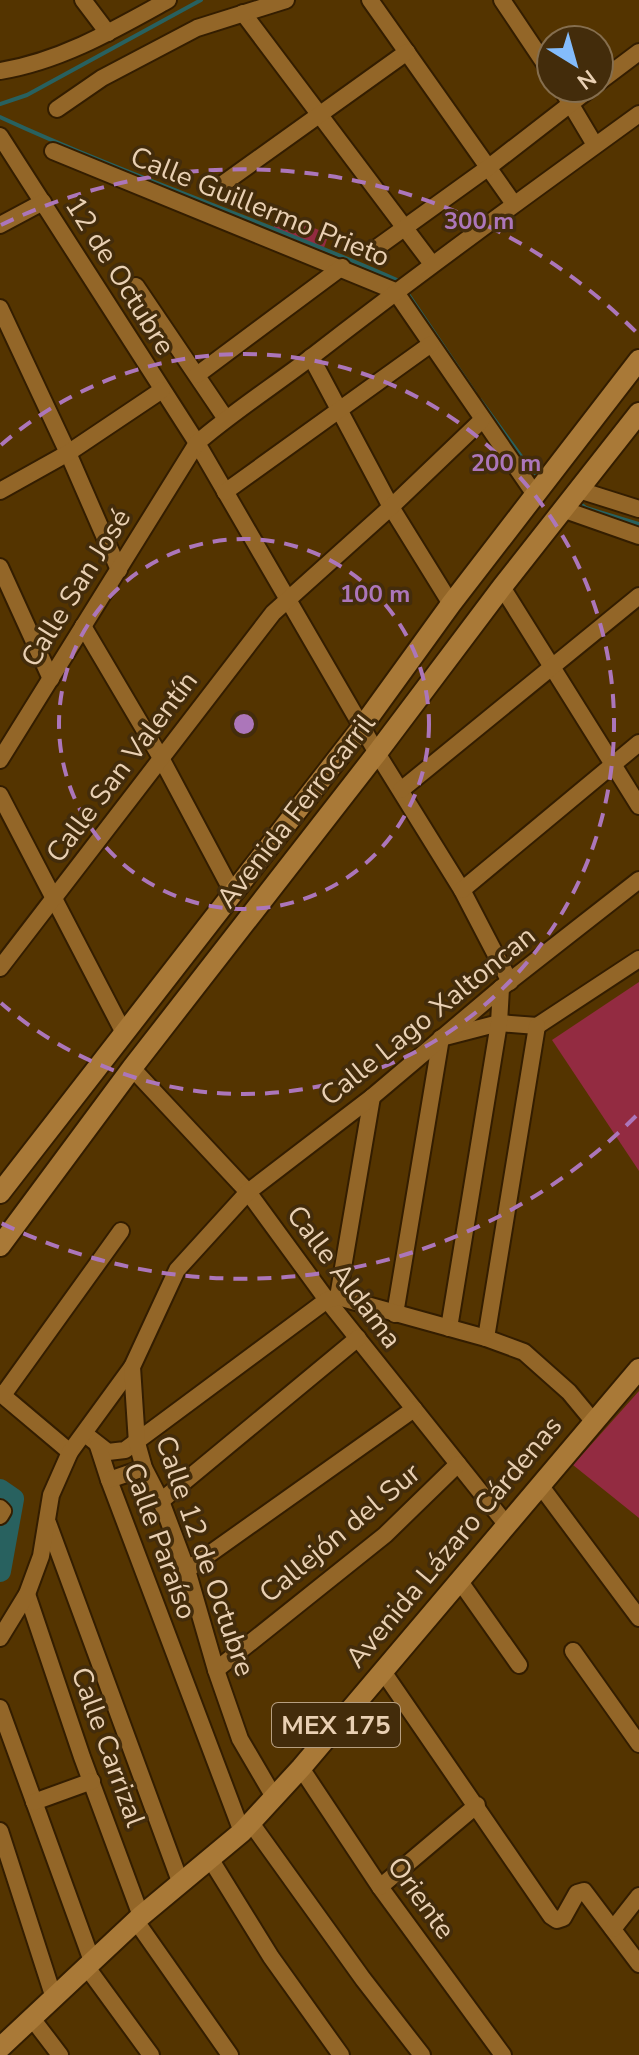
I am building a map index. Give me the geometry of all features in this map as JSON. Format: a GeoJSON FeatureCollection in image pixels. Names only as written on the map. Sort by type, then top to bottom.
{"type":"FeatureCollection","features":[{"type":"Feature","properties":{"kind":"main road","name":"Avenida Ferrocarril"},"geometry":{"type":"LineString","coordinates":[[0,1193],[362,727],[451,604],[639,360]]}},
{"type":"Feature","properties":{"kind":"main road","name":"Avenida Ferrocarril"},"geometry":{"type":"LineString","coordinates":[[0,1246],[132,1068],[639,413]]}},
{"type":"Feature","properties":{"kind":"main road","name":"Avenida Lázaro Cárdenas"},"geometry":{"type":"LineString","coordinates":[[0,2048],[53,1995],[246,1828],[301,1768],[639,1369]]}},
{"type":"Feature","properties":{"kind":"street"},"geometry":{"type":"LineString","coordinates":[[83,0],[108,33]]}},
{"type":"Feature","properties":{"kind":"street"},"geometry":{"type":"LineString","coordinates":[[0,71],[32,65],[108,33],[168,0]]}},
{"type":"Feature","properties":{"kind":"street"},"geometry":{"type":"LineString","coordinates":[[57,109],[102,78],[197,28],[286,0]]}},
{"type":"Feature","properties":{"kind":"street"},"geometry":{"type":"LineString","coordinates":[[370,0],[514,204]]}},
{"type":"Feature","properties":{"kind":"street"},"geometry":{"type":"LineString","coordinates":[[502,0],[535,49]]}},
{"type":"Feature","properties":{"kind":"street"},"geometry":{"type":"LineString","coordinates":[[243,13],[432,264]]}},
{"type":"Feature","properties":{"kind":"street"},"geometry":{"type":"LineString","coordinates":[[224,183],[407,52]]}},
{"type":"Feature","properties":{"kind":"street"},"geometry":{"type":"LineString","coordinates":[[615,70],[639,52]]}},
{"type":"Feature","properties":{"kind":"street"},"geometry":{"type":"LineString","coordinates":[[375,249],[570,104]]}},
{"type":"Feature","properties":{"kind":"street"},"geometry":{"type":"LineString","coordinates":[[572,104],[595,145]]}},
{"type":"Feature","properties":{"kind":"street","name":"Calle San José"},"geometry":{"type":"LineString","coordinates":[[0,760],[197,443],[401,286],[639,114]]}},
{"type":"Feature","properties":{"kind":"street","name":"12 de Octubre"},"geometry":{"type":"LineString","coordinates":[[0,136],[197,443]]}},
{"type":"Feature","properties":{"kind":"street","name":"Calle Guillermo Prieto"},"geometry":{"type":"LineString","coordinates":[[53,151],[342,267],[401,286],[431,344],[482,420],[543,487]]}},
{"type":"Feature","properties":{"kind":"street"},"geometry":{"type":"LineString","coordinates":[[0,225],[43,202]]}},
{"type":"Feature","properties":{"kind":"street"},"geometry":{"type":"LineString","coordinates":[[197,375],[342,267]]}},
{"type":"Feature","properties":{"kind":"street"},"geometry":{"type":"LineString","coordinates":[[136,286],[226,419]]}},
{"type":"Feature","properties":{"kind":"street"},"geometry":{"type":"LineString","coordinates":[[0,308],[119,570]]}},
{"type":"Feature","properties":{"kind":"street"},"geometry":{"type":"LineString","coordinates":[[225,492],[431,344]]}},
{"type":"Feature","properties":{"kind":"street"},"geometry":{"type":"LineString","coordinates":[[311,357],[391,507],[451,604]]}},
{"type":"Feature","properties":{"kind":"street"},"geometry":{"type":"LineString","coordinates":[[1,486],[68,453],[162,390]]}},
{"type":"Feature","properties":{"kind":"street","name":"Calle San Valentín"},"geometry":{"type":"LineString","coordinates":[[0,968],[263,625],[287,599],[391,507],[482,420]]}},
{"type":"Feature","properties":{"kind":"street"},"geometry":{"type":"LineString","coordinates":[[197,443],[377,753],[462,890],[505,985],[449,1328]]}},
{"type":"Feature","properties":{"kind":"street"},"geometry":{"type":"LineString","coordinates":[[572,499],[639,509]]}},
{"type":"Feature","properties":{"kind":"street"},"geometry":{"type":"LineString","coordinates":[[572,499],[639,536]]}},
{"type":"Feature","properties":{"kind":"street"},"geometry":{"type":"LineString","coordinates":[[0,567],[51,679]]}},
{"type":"Feature","properties":{"kind":"street"},"geometry":{"type":"LineString","coordinates":[[502,587],[639,806]]}},
{"type":"Feature","properties":{"kind":"street"},"geometry":{"type":"LineString","coordinates":[[401,790],[639,596]]}},
{"type":"Feature","properties":{"kind":"street"},"geometry":{"type":"LineString","coordinates":[[83,626],[161,758],[233,893]]}},
{"type":"Feature","properties":{"kind":"street"},"geometry":{"type":"LineString","coordinates":[[462,890],[639,743]]}},
{"type":"Feature","properties":{"kind":"street"},"geometry":{"type":"LineString","coordinates":[[0,795],[124,1033]]}},
{"type":"Feature","properties":{"kind":"street","name":"Calle Lago Xaltoncan"},"geometry":{"type":"LineString","coordinates":[[248,1192],[372,1097],[505,985],[639,880]]}},
{"type":"Feature","properties":{"kind":"street"},"geometry":{"type":"LineString","coordinates":[[395,1314],[441,1038],[499,1023],[537,1026],[639,959]]}},
{"type":"Feature","properties":{"kind":"street"},"geometry":{"type":"LineString","coordinates":[[486,1338],[537,1026]]}},
{"type":"Feature","properties":{"kind":"street","name":"Calle Aldama"},"geometry":{"type":"LineString","coordinates":[[132,1068],[248,1192],[332,1299],[358,1338],[506,1524]]}},
{"type":"Feature","properties":{"kind":"street"},"geometry":{"type":"LineString","coordinates":[[85,1434],[98,1446],[116,1453],[137,1443],[332,1299],[372,1097]]}},
{"type":"Feature","properties":{"kind":"street","name":"Calle 12 de Octubre"},"geometry":{"type":"LineString","coordinates":[[0,1638],[27,1594],[41,1556],[51,1495],[70,1452],[132,1367],[177,1270],[248,1192]]}},
{"type":"Feature","properties":{"kind":"street"},"geometry":{"type":"LineString","coordinates":[[70,1452],[2,1394],[121,1231]]}},
{"type":"Feature","properties":{"kind":"street"},"geometry":{"type":"LineString","coordinates":[[332,1299],[486,1338],[524,1352],[569,1392],[593,1421]]}},
{"type":"Feature","properties":{"kind":"street"},"geometry":{"type":"LineString","coordinates":[[161,1501],[358,1338]]}},
{"type":"Feature","properties":{"kind":"street","name":"Calle 12 de Octubre"},"geometry":{"type":"LineString","coordinates":[[132,1367],[137,1443],[144,1468],[161,1501],[187,1570],[240,1739],[274,1797]]}},
{"type":"Feature","properties":{"kind":"street"},"geometry":{"type":"LineString","coordinates":[[187,1570],[414,1409]]}},
{"type":"Feature","properties":{"kind":"street","name":"Calle Paraíso"},"geometry":{"type":"LineString","coordinates":[[98,1446],[246,1828],[422,2055]]}},
{"type":"Feature","properties":{"kind":"street","name":"Callejón del Sur"},"geometry":{"type":"LineString","coordinates":[[216,1670],[385,1535],[458,1464]]}},
{"type":"Feature","properties":{"kind":"street"},"geometry":{"type":"LineString","coordinates":[[109,1480],[144,1468]]}},
{"type":"Feature","properties":{"kind":"street"},"geometry":{"type":"LineString","coordinates":[[540,1485],[639,1618]]}},
{"type":"Feature","properties":{"kind":"street"},"geometry":{"type":"LineString","coordinates":[[48,1523],[181,1884]]}},
{"type":"Feature","properties":{"kind":"street"},"geometry":{"type":"LineString","coordinates":[[459,1580],[519,1665]]}},
{"type":"Feature","properties":{"kind":"street","name":"Calle Carrizal"},"geometry":{"type":"LineString","coordinates":[[27,1594],[139,1919],[230,2055]]}},
{"type":"Feature","properties":{"kind":"street"},"geometry":{"type":"LineString","coordinates":[[573,1651],[639,1744]]}},
{"type":"Feature","properties":{"kind":"street"},"geometry":{"type":"LineString","coordinates":[[382,1670],[551,1916],[557,1920],[563,1918],[577,1893],[584,1891],[639,1964]]}},
{"type":"Feature","properties":{"kind":"street"},"geometry":{"type":"LineString","coordinates":[[0,1708],[89,1964],[151,2055]]}},
{"type":"Feature","properties":{"kind":"street","name":"Oriente"},"geometry":{"type":"LineString","coordinates":[[301,1768],[380,1887],[503,2055]]}},
{"type":"Feature","properties":{"kind":"street"},"geometry":{"type":"LineString","coordinates":[[34,1802],[92,1781]]}},
{"type":"Feature","properties":{"kind":"street"},"geometry":{"type":"LineString","coordinates":[[380,1887],[477,1805]]}},
{"type":"Feature","properties":{"kind":"street"},"geometry":{"type":"LineString","coordinates":[[0,1831],[53,1995]]}},
{"type":"Feature","properties":{"kind":"street"},"geometry":{"type":"LineString","coordinates":[[211,1860],[271,1957],[339,2054]]}},
{"type":"Feature","properties":{"kind":"street"},"geometry":{"type":"LineString","coordinates":[[613,1929],[639,1896]]}},
{"type":"Feature","properties":{"kind":"street"},"geometry":{"type":"LineString","coordinates":[[31,2017],[60,2055]]}},
{"type":"Feature","properties":{"kind":"shaded area"},"geometry":{"type":"Polygon","coordinates":[[[279,214],[329,234],[321,256],[270,236],[279,214]]]}},
{"type":"Feature","properties":{"kind":"shaded area"},"geometry":{"type":"Polygon","coordinates":[[[639,982],[639,1171],[552,1040],[639,982]]]}},
{"type":"Feature","properties":{"kind":"shaded area"},"geometry":{"type":"Polygon","coordinates":[[[639,1391],[639,1518],[573,1465],[639,1391]]]}},
{"type":"Feature","properties":{"kind":"waterway"},"geometry":{"type":"LineString","coordinates":[[0,104],[27,95],[201,0]]}},
{"type":"Feature","properties":{"kind":"waterway"},"geometry":{"type":"LineString","coordinates":[[0,117],[98,160],[348,259],[400,284]]}},
{"type":"Feature","properties":{"kind":"waterway"},"geometry":{"type":"LineString","coordinates":[[406,291],[475,393]]}},
{"type":"Feature","properties":{"kind":"waterway"},"geometry":{"type":"LineString","coordinates":[[480,400],[531,470],[541,477]]}},
{"type":"Feature","properties":{"kind":"waterway"},"geometry":{"type":"LineString","coordinates":[[578,502],[586,508],[639,524]]}},
{"type":"Feature","properties":{"kind":"waterway"},"geometry":{"type":"LineString","coordinates":[[0,1490],[13,1499],[0,1571]]}}]}
